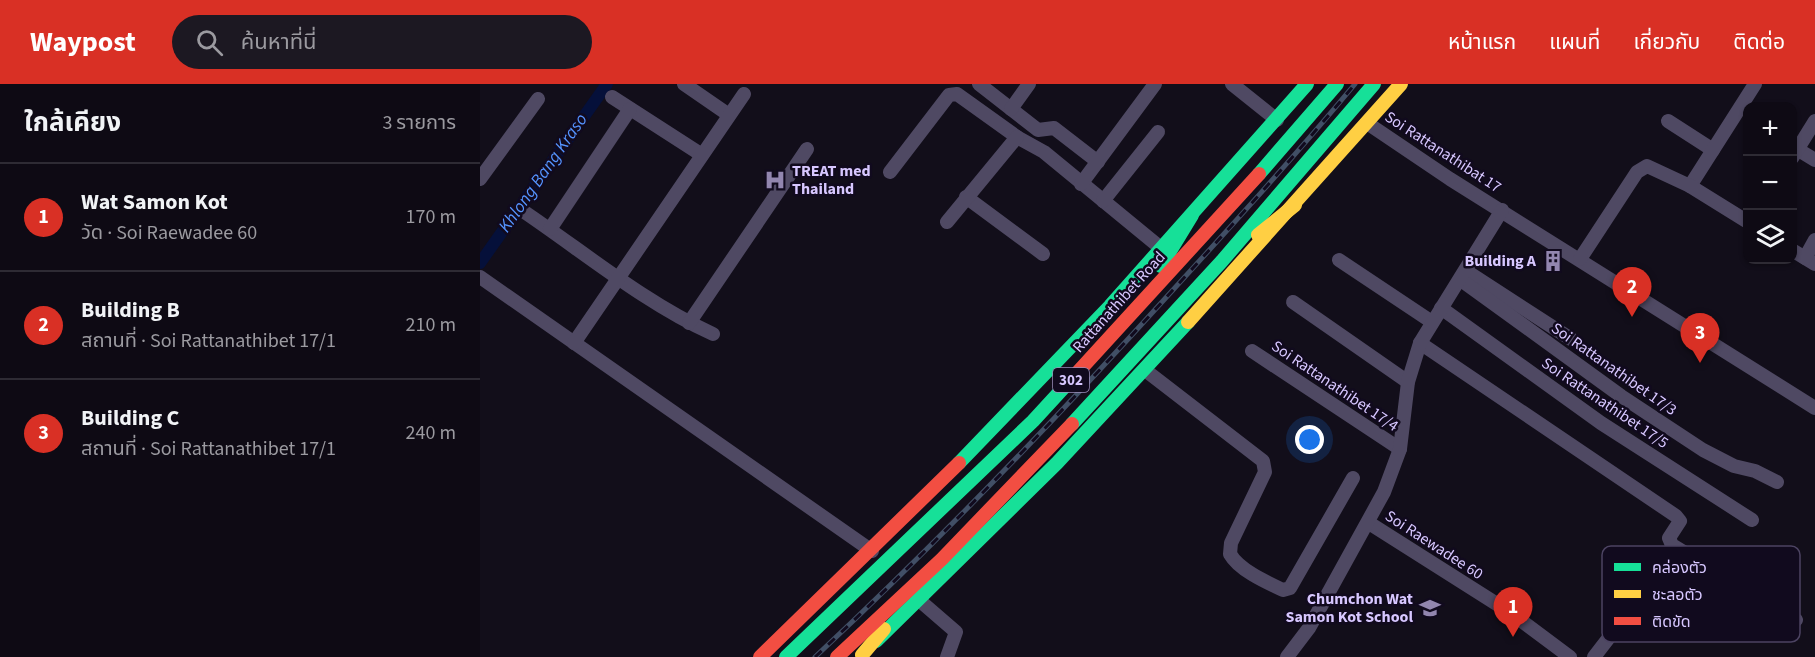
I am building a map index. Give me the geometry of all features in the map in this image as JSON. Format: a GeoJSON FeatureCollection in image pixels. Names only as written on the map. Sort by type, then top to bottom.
{"type":"FeatureCollection","features":[{"type":"Feature","properties":{"kind":"main road","name":"Rattanathibet Road"},"geometry":{"type":"LineString","coordinates":[[760,657],[872,551],[1035,386],[1162,249],[1307,84]]}},
{"type":"Feature","properties":{"kind":"main road","name":"Rattanathibet Road"},"geometry":{"type":"LineString","coordinates":[[786,657],[1033,421],[1279,153],[1337,84]]}},
{"type":"Feature","properties":{"kind":"main road","name":"302"},"geometry":{"type":"LineString","coordinates":[[837,657],[955,546],[1207,277],[1374,84]]}},
{"type":"Feature","properties":{"kind":"main road"},"geometry":{"type":"LineString","coordinates":[[860,656],[919,600],[1145,370],[1401,84]]}},
{"type":"Feature","properties":{"kind":"main road"},"geometry":{"type":"LineString","coordinates":[[1207,277],[1295,205]]}},
{"type":"Feature","properties":{"kind":"main road"},"geometry":{"type":"LineString","coordinates":[[1138,305],[1192,215]]}},
{"type":"Feature","properties":{"kind":"main road"},"geometry":{"type":"LineString","coordinates":[[860,656],[955,546]]}},
{"type":"Feature","properties":{"kind":"street"},"geometry":{"type":"LineString","coordinates":[[684,84],[729,115]]}},
{"type":"Feature","properties":{"kind":"street"},"geometry":{"type":"LineString","coordinates":[[979,84],[1038,130],[1054,128],[1098,162]]}},
{"type":"Feature","properties":{"kind":"street"},"geometry":{"type":"LineString","coordinates":[[1011,109],[1029,84]]}},
{"type":"Feature","properties":{"kind":"street"},"geometry":{"type":"LineString","coordinates":[[1081,184],[1155,84]]}},
{"type":"Feature","properties":{"kind":"street"},"geometry":{"type":"LineString","coordinates":[[1232,84],[1277,120]]}},
{"type":"Feature","properties":{"kind":"street"},"geometry":{"type":"LineString","coordinates":[[1690,186],[1713,150],[1742,116],[1755,84]]}},
{"type":"Feature","properties":{"kind":"street"},"geometry":{"type":"LineString","coordinates":[[890,172],[953,93],[1017,137],[1044,152],[1162,249]]}},
{"type":"Feature","properties":{"kind":"street"},"geometry":{"type":"LineString","coordinates":[[574,342],[744,94]]}},
{"type":"Feature","properties":{"kind":"street"},"geometry":{"type":"LineString","coordinates":[[612,97],[702,155]]}},
{"type":"Feature","properties":{"kind":"street"},"geometry":{"type":"LineString","coordinates":[[480,179],[538,99]]}},
{"type":"Feature","properties":{"kind":"street"},"geometry":{"type":"LineString","coordinates":[[550,229],[630,109]]}},
{"type":"Feature","properties":{"kind":"street"},"geometry":{"type":"LineString","coordinates":[[1668,121],[1713,150]]}},
{"type":"Feature","properties":{"kind":"street"},"geometry":{"type":"LineString","coordinates":[[1797,147],[1815,121]]}},
{"type":"Feature","properties":{"kind":"street","name":"Soi Rattanathibat 17"},"geometry":{"type":"LineString","coordinates":[[1367,123],[1447,178],[1502,210],[1815,408]]}},
{"type":"Feature","properties":{"kind":"street"},"geometry":{"type":"LineString","coordinates":[[1103,201],[1158,132]]}},
{"type":"Feature","properties":{"kind":"street"},"geometry":{"type":"LineString","coordinates":[[947,222],[1017,137]]}},
{"type":"Feature","properties":{"kind":"street"},"geometry":{"type":"LineString","coordinates":[[689,323],[807,149]]}},
{"type":"Feature","properties":{"kind":"street"},"geometry":{"type":"LineString","coordinates":[[1797,152],[1815,160]]}},
{"type":"Feature","properties":{"kind":"street"},"geometry":{"type":"LineString","coordinates":[[1580,259],[1637,172],[1647,166],[1690,186],[1743,219]]}},
{"type":"Feature","properties":{"kind":"street"},"geometry":{"type":"LineString","coordinates":[[966,197],[1043,255]]}},
{"type":"Feature","properties":{"kind":"street"},"geometry":{"type":"LineString","coordinates":[[1287,657],[1309,628],[1369,523],[1391,477],[1400,449],[1408,381],[1420,343],[1502,210]]}},
{"type":"Feature","properties":{"kind":"street"},"geometry":{"type":"LineString","coordinates":[[523,211],[689,323],[713,334]]}},
{"type":"Feature","properties":{"kind":"street"},"geometry":{"type":"LineString","coordinates":[[1804,257],[1815,240]]}},
{"type":"Feature","properties":{"kind":"street"},"geometry":{"type":"LineString","coordinates":[[1339,260],[1432,322]]}},
{"type":"Feature","properties":{"kind":"street"},"geometry":{"type":"LineString","coordinates":[[1464,275],[1571,339]]}},
{"type":"Feature","properties":{"kind":"street","name":"Soi Rattanathibet 17/3"},"geometry":{"type":"LineString","coordinates":[[1464,275],[1621,396],[1703,450],[1734,466],[1755,471],[1777,482]]}},
{"type":"Feature","properties":{"kind":"street"},"geometry":{"type":"LineString","coordinates":[[480,277],[872,551]]}},
{"type":"Feature","properties":{"kind":"street"},"geometry":{"type":"LineString","coordinates":[[1293,302],[1408,381]]}},
{"type":"Feature","properties":{"kind":"street","name":"Soi Rattanathibet 17/5"},"geometry":{"type":"LineString","coordinates":[[1441,308],[1601,423],[1752,520]]}},
{"type":"Feature","properties":{"kind":"street"},"geometry":{"type":"LineString","coordinates":[[1420,343],[1676,516],[1680,522],[1669,538],[1674,546]]}},
{"type":"Feature","properties":{"kind":"street","name":"Soi Rattanathibet 17/4"},"geometry":{"type":"LineString","coordinates":[[1252,351],[1400,449]]}},
{"type":"Feature","properties":{"kind":"street"},"geometry":{"type":"LineString","coordinates":[[1145,370],[1263,461],[1264,472],[1231,543],[1230,554],[1235,562],[1273,586],[1283,590],[1290,588],[1353,478]]}},
{"type":"Feature","properties":{"kind":"street","name":"Soi Raewadee 60"},"geometry":{"type":"LineString","coordinates":[[1369,523],[1511,613],[1569,657]]}},
{"type":"Feature","properties":{"kind":"street"},"geometry":{"type":"LineString","coordinates":[[919,600],[956,632],[946,657]]}},
{"type":"Feature","properties":{"kind":"street"},"geometry":{"type":"LineString","coordinates":[[1594,657],[1606,642]]}},
{"type":"Feature","properties":{"kind":"waterway","name":"Khlong Bang Kraso"},"geometry":{"type":"LineString","coordinates":[[480,263],[607,84]]}},
{"type":"Feature","properties":{"kind":"railway"},"geometry":{"type":"LineString","coordinates":[[815,657],[953,523],[1086,385],[1265,189],[1355,84]]}},
{"type":"Feature","properties":{"kind":"traffic: fast"},"geometry":{"type":"LineString","coordinates":[[959,463],[1110,306],[1307,84]]}},
{"type":"Feature","properties":{"kind":"traffic: fast"},"geometry":{"type":"LineString","coordinates":[[1259,174],[1337,84]]}},
{"type":"Feature","properties":{"kind":"traffic: fast"},"geometry":{"type":"LineString","coordinates":[[1072,424],[1222,261],[1374,84]]}},
{"type":"Feature","properties":{"kind":"traffic: fast"},"geometry":{"type":"LineString","coordinates":[[1161,266],[1192,215]]}},
{"type":"Feature","properties":{"kind":"traffic: fast"},"geometry":{"type":"LineString","coordinates":[[876,641],[1057,463],[1188,322]]}},
{"type":"Feature","properties":{"kind":"traffic: fast"},"geometry":{"type":"LineString","coordinates":[[786,657],[1033,421],[1067,384]]}},
{"type":"Feature","properties":{"kind":"traffic: slow"},"geometry":{"type":"LineString","coordinates":[[1188,322],[1401,84]]}},
{"type":"Feature","properties":{"kind":"traffic: slow"},"geometry":{"type":"LineString","coordinates":[[1258,235],[1295,205]]}},
{"type":"Feature","properties":{"kind":"traffic: slow"},"geometry":{"type":"LineString","coordinates":[[862,655],[884,629]]}},
{"type":"Feature","properties":{"kind":"traffic: jam"},"geometry":{"type":"LineString","coordinates":[[1067,384],[1259,174]]}},
{"type":"Feature","properties":{"kind":"traffic: jam"},"geometry":{"type":"LineString","coordinates":[[837,657],[942,559],[1072,424]]}},
{"type":"Feature","properties":{"kind":"traffic: jam"},"geometry":{"type":"LineString","coordinates":[[760,657],[959,463]]}},
{"type":"Feature","properties":{"kind":"place","name":"TREAT med Thailand"},"geometry":{"type":"Point","coordinates":[775,180]}},
{"type":"Feature","properties":{"kind":"place","name":"Building A"},"geometry":{"type":"Point","coordinates":[1553,261]}},
{"type":"Feature","properties":{"kind":"place","name":"Building B"},"geometry":{"type":"Point","coordinates":[1632,317]}},
{"type":"Feature","properties":{"kind":"place","name":"Building C"},"geometry":{"type":"Point","coordinates":[1700,363]}},
{"type":"Feature","properties":{"kind":"place","name":"Chumchon Wat Samon Kot School"},"geometry":{"type":"Point","coordinates":[1430,608]}},
{"type":"Feature","properties":{"kind":"place","name":"Wat Samon Kot"},"geometry":{"type":"Point","coordinates":[1513,637]}}]}
